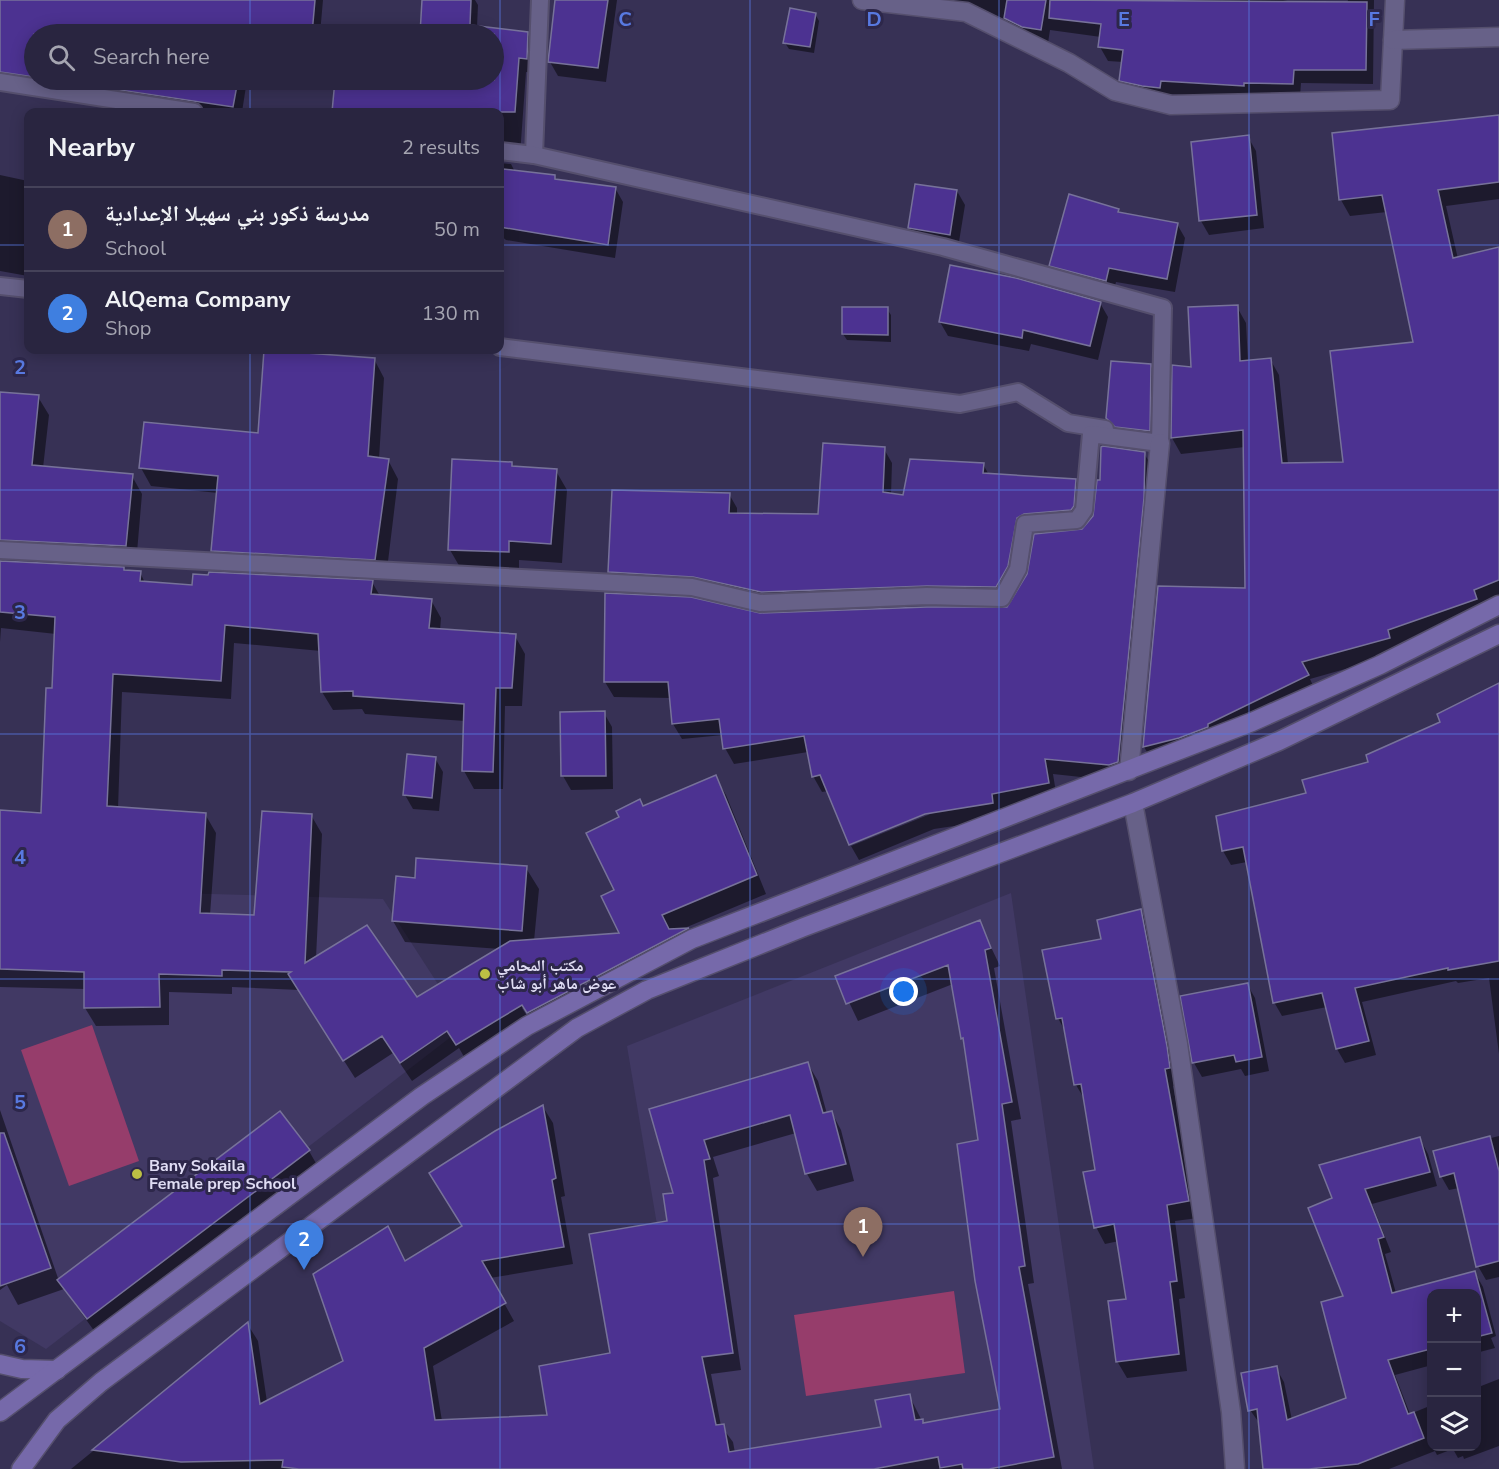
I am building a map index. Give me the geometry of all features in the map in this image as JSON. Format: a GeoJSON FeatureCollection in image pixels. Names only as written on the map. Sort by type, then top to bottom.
{"type":"FeatureCollection","features":[{"type":"Feature","properties":{"kind":"main road"},"geometry":{"type":"LineString","coordinates":[[0,1412],[422,1096],[527,1026],[692,939],[1252,722],[1348,679],[1499,605]]}},
{"type":"Feature","properties":{"kind":"main road"},"geometry":{"type":"LineString","coordinates":[[21,1469],[57,1420],[101,1382],[577,1028],[646,990],[804,927],[1133,803],[1279,741],[1499,634]]}},
{"type":"Feature","properties":{"kind":"main road"},"geometry":{"type":"LineString","coordinates":[[0,1364],[22,1369],[57,1370]]}},
{"type":"Feature","properties":{"kind":"street"},"geometry":{"type":"LineString","coordinates":[[862,0],[966,12],[1069,63],[1115,91],[1171,105],[1390,100],[1395,0]]}},
{"type":"Feature","properties":{"kind":"street"},"geometry":{"type":"LineString","coordinates":[[1393,40],[1499,37]]}},
{"type":"Feature","properties":{"kind":"street"},"geometry":{"type":"LineString","coordinates":[[1129,771],[1160,440]]}},
{"type":"Feature","properties":{"kind":"street"},"geometry":{"type":"LineString","coordinates":[[1133,803],[1178,1044],[1231,1412],[1234,1469]]}},
{"type":"Feature","properties":{"kind":"lane"},"geometry":{"type":"LineString","coordinates":[[534,155],[540,0]]}},
{"type":"Feature","properties":{"kind":"lane"},"geometry":{"type":"LineString","coordinates":[[0,82],[24,86]]}},
{"type":"Feature","properties":{"kind":"lane"},"geometry":{"type":"LineString","coordinates":[[52,90],[168,108]]}},
{"type":"Feature","properties":{"kind":"lane"},"geometry":{"type":"LineString","coordinates":[[504,151],[534,155],[943,247],[1163,308],[1160,440]]}},
{"type":"Feature","properties":{"kind":"lane"},"geometry":{"type":"LineString","coordinates":[[0,285],[24,288]]}},
{"type":"Feature","properties":{"kind":"lane"},"geometry":{"type":"LineString","coordinates":[[504,347],[960,404],[1018,392],[1068,423],[1160,440]]}},
{"type":"Feature","properties":{"kind":"lane"},"geometry":{"type":"LineString","coordinates":[[0,550],[692,587],[760,603],[927,596],[1002,598],[1018,569],[1025,524],[1077,520],[1084,510],[1091,434],[1160,440]]}},
{"type":"Feature","properties":{"kind":"shaded area","name":"Bany Sokaila Female prep School"},"geometry":{"type":"Polygon","coordinates":[[[0,888],[383,899],[465,1026],[46,1349],[0,1321],[0,888]]]}},
{"type":"Feature","properties":{"kind":"shaded area"},"geometry":{"type":"Polygon","coordinates":[[[1011,893],[1094,1469],[698,1469],[627,1046],[1011,893]]]}},
{"type":"Feature","properties":{"kind":"shaded area"},"geometry":{"type":"Polygon","coordinates":[[[92,1025],[139,1161],[69,1186],[21,1050],[92,1025]]]}},
{"type":"Feature","properties":{"kind":"shaded area"},"geometry":{"type":"Polygon","coordinates":[[[954,1291],[965,1373],[806,1396],[794,1315],[954,1291]]]}},
{"type":"Feature","properties":{"kind":"building"},"geometry":{"type":"Polygon","coordinates":[[[0,0],[315,0],[313,24],[24,24],[24,76],[0,72],[0,0]]]}},
{"type":"Feature","properties":{"kind":"building"},"geometry":{"type":"Polygon","coordinates":[[[422,0],[471,0],[470,24],[421,24],[422,0]]]}},
{"type":"Feature","properties":{"kind":"building"},"geometry":{"type":"Polygon","coordinates":[[[555,0],[608,0],[598,68],[548,62],[555,0]]]}},
{"type":"Feature","properties":{"kind":"building"},"geometry":{"type":"Polygon","coordinates":[[[1007,0],[1046,0],[1041,30],[1022,27],[1004,18],[1007,0]]]}},
{"type":"Feature","properties":{"kind":"building"},"geometry":{"type":"Polygon","coordinates":[[[1050,0],[1367,2],[1366,70],[1294,70],[1293,84],[1244,83],[1244,86],[1161,81],[1160,88],[1119,81],[1123,50],[1098,47],[1101,24],[1049,18],[1050,0]]]}},
{"type":"Feature","properties":{"kind":"building"},"geometry":{"type":"Polygon","coordinates":[[[790,8],[816,13],[810,47],[783,43],[790,8]]]}},
{"type":"Feature","properties":{"kind":"building"},"geometry":{"type":"Polygon","coordinates":[[[504,29],[528,32],[527,59],[519,58],[515,112],[504,112],[504,108],[332,108],[334,90],[504,90],[504,29]]]}},
{"type":"Feature","properties":{"kind":"building"},"geometry":{"type":"Polygon","coordinates":[[[120,90],[236,90],[233,107],[120,90]]]}},
{"type":"Feature","properties":{"kind":"building"},"geometry":{"type":"Polygon","coordinates":[[[1499,115],[1499,182],[1438,190],[1453,258],[1499,247],[1499,580],[1474,590],[1477,599],[1388,630],[1390,638],[1302,662],[1309,675],[1208,724],[1208,727],[1179,738],[1143,747],[1158,586],[1245,588],[1243,430],[1171,438],[1172,365],[1191,367],[1188,307],[1238,305],[1240,361],[1271,358],[1282,463],[1343,462],[1330,351],[1413,342],[1382,195],[1339,200],[1332,133],[1499,115]]]}},
{"type":"Feature","properties":{"kind":"building"},"geometry":{"type":"Polygon","coordinates":[[[1249,135],[1257,215],[1199,221],[1191,142],[1249,135]]]}},
{"type":"Feature","properties":{"kind":"building"},"geometry":{"type":"Polygon","coordinates":[[[504,169],[555,175],[555,179],[616,187],[608,245],[504,228],[504,169]]]}},
{"type":"Feature","properties":{"kind":"building"},"geometry":{"type":"Polygon","coordinates":[[[915,184],[957,190],[950,235],[908,228],[915,184]]]}},
{"type":"Feature","properties":{"kind":"building"},"geometry":{"type":"Polygon","coordinates":[[[1069,194],[1119,209],[1118,212],[1178,223],[1167,279],[1109,268],[1106,281],[1049,266],[1069,194]]]}},
{"type":"Feature","properties":{"kind":"building"},"geometry":{"type":"Polygon","coordinates":[[[950,265],[1016,278],[1101,302],[1090,346],[1023,330],[1022,338],[939,322],[950,265]]]}},
{"type":"Feature","properties":{"kind":"building"},"geometry":{"type":"Polygon","coordinates":[[[842,307],[888,307],[888,335],[842,334],[842,307]]]}},
{"type":"Feature","properties":{"kind":"building"},"geometry":{"type":"Polygon","coordinates":[[[264,354],[320,354],[375,358],[368,456],[389,459],[375,560],[211,551],[218,476],[139,468],[144,422],[258,433],[264,354]]]}},
{"type":"Feature","properties":{"kind":"building"},"geometry":{"type":"Polygon","coordinates":[[[1111,361],[1151,364],[1150,431],[1115,427],[1106,418],[1111,361]]]}},
{"type":"Feature","properties":{"kind":"building"},"geometry":{"type":"Polygon","coordinates":[[[0,392],[39,395],[32,465],[133,474],[126,546],[0,540],[0,392]]]}},
{"type":"Feature","properties":{"kind":"building"},"geometry":{"type":"Polygon","coordinates":[[[823,443],[885,447],[883,492],[903,495],[910,459],[984,463],[983,473],[1076,479],[1074,506],[1071,510],[1024,514],[1017,518],[1008,566],[996,587],[927,586],[761,592],[693,577],[608,572],[612,490],[730,493],[729,513],[818,514],[823,443]]]}},
{"type":"Feature","properties":{"kind":"building"},"geometry":{"type":"Polygon","coordinates":[[[1101,447],[1145,452],[1144,498],[1118,762],[1109,765],[1045,759],[1049,783],[992,794],[993,803],[925,814],[849,845],[820,775],[812,777],[804,736],[723,749],[719,719],[672,724],[668,682],[604,682],[605,593],[691,597],[760,613],[927,607],[1007,607],[1027,574],[1034,534],[1082,529],[1093,516],[1097,480],[1100,480],[1101,447]]]}},
{"type":"Feature","properties":{"kind":"building"},"geometry":{"type":"Polygon","coordinates":[[[452,459],[512,462],[512,466],[557,469],[551,544],[509,541],[509,552],[448,550],[452,459]]]}},
{"type":"Feature","properties":{"kind":"building"},"geometry":{"type":"Polygon","coordinates":[[[0,561],[124,567],[124,570],[141,571],[140,581],[192,585],[193,574],[208,575],[209,572],[373,580],[371,594],[432,599],[429,628],[516,634],[512,688],[496,688],[493,772],[462,771],[464,704],[353,696],[353,691],[321,692],[318,634],[225,625],[221,681],[113,674],[107,806],[206,813],[200,913],[254,915],[262,811],[312,814],[305,963],[367,925],[417,997],[510,941],[619,933],[601,896],[614,890],[586,833],[619,817],[616,811],[640,799],[643,806],[716,775],[757,875],[662,915],[669,929],[689,928],[527,1013],[522,1005],[456,1045],[447,1031],[400,1063],[382,1036],[343,1061],[288,974],[291,972],[222,970],[222,976],[159,974],[160,1007],[84,1008],[84,972],[0,969],[0,810],[41,813],[46,688],[52,688],[55,617],[0,612],[0,561]]]}},
{"type":"Feature","properties":{"kind":"building"},"geometry":{"type":"Polygon","coordinates":[[[1499,683],[1499,961],[1448,970],[1448,968],[1355,988],[1369,1041],[1336,1049],[1322,993],[1273,1003],[1243,847],[1222,851],[1216,816],[1306,793],[1302,780],[1368,762],[1366,755],[1440,722],[1437,714],[1499,683]]]}},
{"type":"Feature","properties":{"kind":"building"},"geometry":{"type":"Polygon","coordinates":[[[605,711],[606,776],[561,776],[560,712],[605,711]]]}},
{"type":"Feature","properties":{"kind":"building"},"geometry":{"type":"Polygon","coordinates":[[[407,754],[436,757],[432,798],[403,795],[407,754]]]}},
{"type":"Feature","properties":{"kind":"building"},"geometry":{"type":"Polygon","coordinates":[[[416,858],[527,866],[522,931],[392,921],[396,876],[415,878],[416,858]]]}},
{"type":"Feature","properties":{"kind":"building"},"geometry":{"type":"Polygon","coordinates":[[[1141,909],[1167,1046],[1170,1068],[1165,1069],[1189,1201],[1167,1205],[1177,1281],[1170,1282],[1179,1354],[1116,1362],[1108,1301],[1126,1299],[1114,1224],[1094,1228],[1083,1172],[1095,1170],[1081,1084],[1074,1085],[1062,1018],[1056,1019],[1042,950],[1101,939],[1097,920],[1141,909]]]}},
{"type":"Feature","properties":{"kind":"building"},"geometry":{"type":"Polygon","coordinates":[[[980,920],[991,948],[985,950],[1012,1102],[1002,1104],[1025,1266],[1019,1267],[1054,1457],[989,1469],[963,1469],[962,1464],[940,1468],[938,1457],[874,1469],[299,1469],[282,1467],[283,1460],[181,1462],[92,1450],[248,1322],[260,1404],[343,1361],[313,1274],[388,1226],[405,1261],[462,1226],[429,1173],[495,1131],[543,1105],[556,1178],[552,1180],[564,1247],[482,1261],[506,1303],[424,1348],[435,1420],[547,1415],[539,1366],[610,1353],[589,1234],[667,1221],[663,1194],[673,1193],[649,1109],[808,1062],[823,1113],[832,1111],[846,1164],[805,1174],[790,1115],[704,1140],[710,1159],[704,1160],[733,1353],[702,1357],[716,1425],[724,1424],[729,1452],[881,1427],[875,1400],[910,1394],[915,1420],[923,1419],[923,1423],[1000,1409],[975,1281],[957,1144],[978,1140],[963,1038],[961,1039],[948,965],[846,1004],[835,976],[980,920]]]}},
{"type":"Feature","properties":{"kind":"building"},"geometry":{"type":"Polygon","coordinates":[[[1248,983],[1262,1057],[1236,1062],[1234,1055],[1192,1063],[1180,996],[1248,983]]]}},
{"type":"Feature","properties":{"kind":"building"},"geometry":{"type":"Polygon","coordinates":[[[280,1111],[310,1150],[87,1319],[57,1280],[280,1111]]]}},
{"type":"Feature","properties":{"kind":"building"},"geometry":{"type":"Polygon","coordinates":[[[0,1133],[4,1133],[51,1268],[0,1286],[0,1133]]]}},
{"type":"Feature","properties":{"kind":"building"},"geometry":{"type":"Polygon","coordinates":[[[1490,1136],[1499,1171],[1499,1261],[1476,1267],[1454,1173],[1440,1177],[1433,1151],[1490,1136]]]}},
{"type":"Feature","properties":{"kind":"building"},"geometry":{"type":"Polygon","coordinates":[[[1420,1137],[1430,1172],[1365,1189],[1384,1237],[1378,1239],[1392,1293],[1475,1271],[1480,1289],[1427,1289],[1427,1350],[1388,1360],[1408,1414],[1414,1412],[1424,1438],[1358,1464],[1309,1469],[1263,1469],[1257,1409],[1248,1411],[1241,1373],[1277,1366],[1287,1420],[1346,1398],[1321,1302],[1343,1296],[1308,1208],[1332,1198],[1319,1165],[1420,1137]]]}},
{"type":"Feature","properties":{"kind":"building"},"geometry":{"type":"Polygon","coordinates":[[[1481,1293],[1492,1333],[1481,1336],[1481,1293]]]}},
{"type":"Feature","properties":{"kind":"place","name":"مكتب المحامي عوض ماهر أبو شاب"},"geometry":{"type":"Point","coordinates":[485,974]}},
{"type":"Feature","properties":{"kind":"place","name":"Bany Sokaila Female prep School"},"geometry":{"type":"Point","coordinates":[137,1174]}},
{"type":"Feature","properties":{"kind":"place","name":"مدرسة ذكور بني سهيلا الإعدادية"},"geometry":{"type":"Point","coordinates":[863,1257]}},
{"type":"Feature","properties":{"kind":"place","name":"AlQema Company"},"geometry":{"type":"Point","coordinates":[304,1270]}}]}
